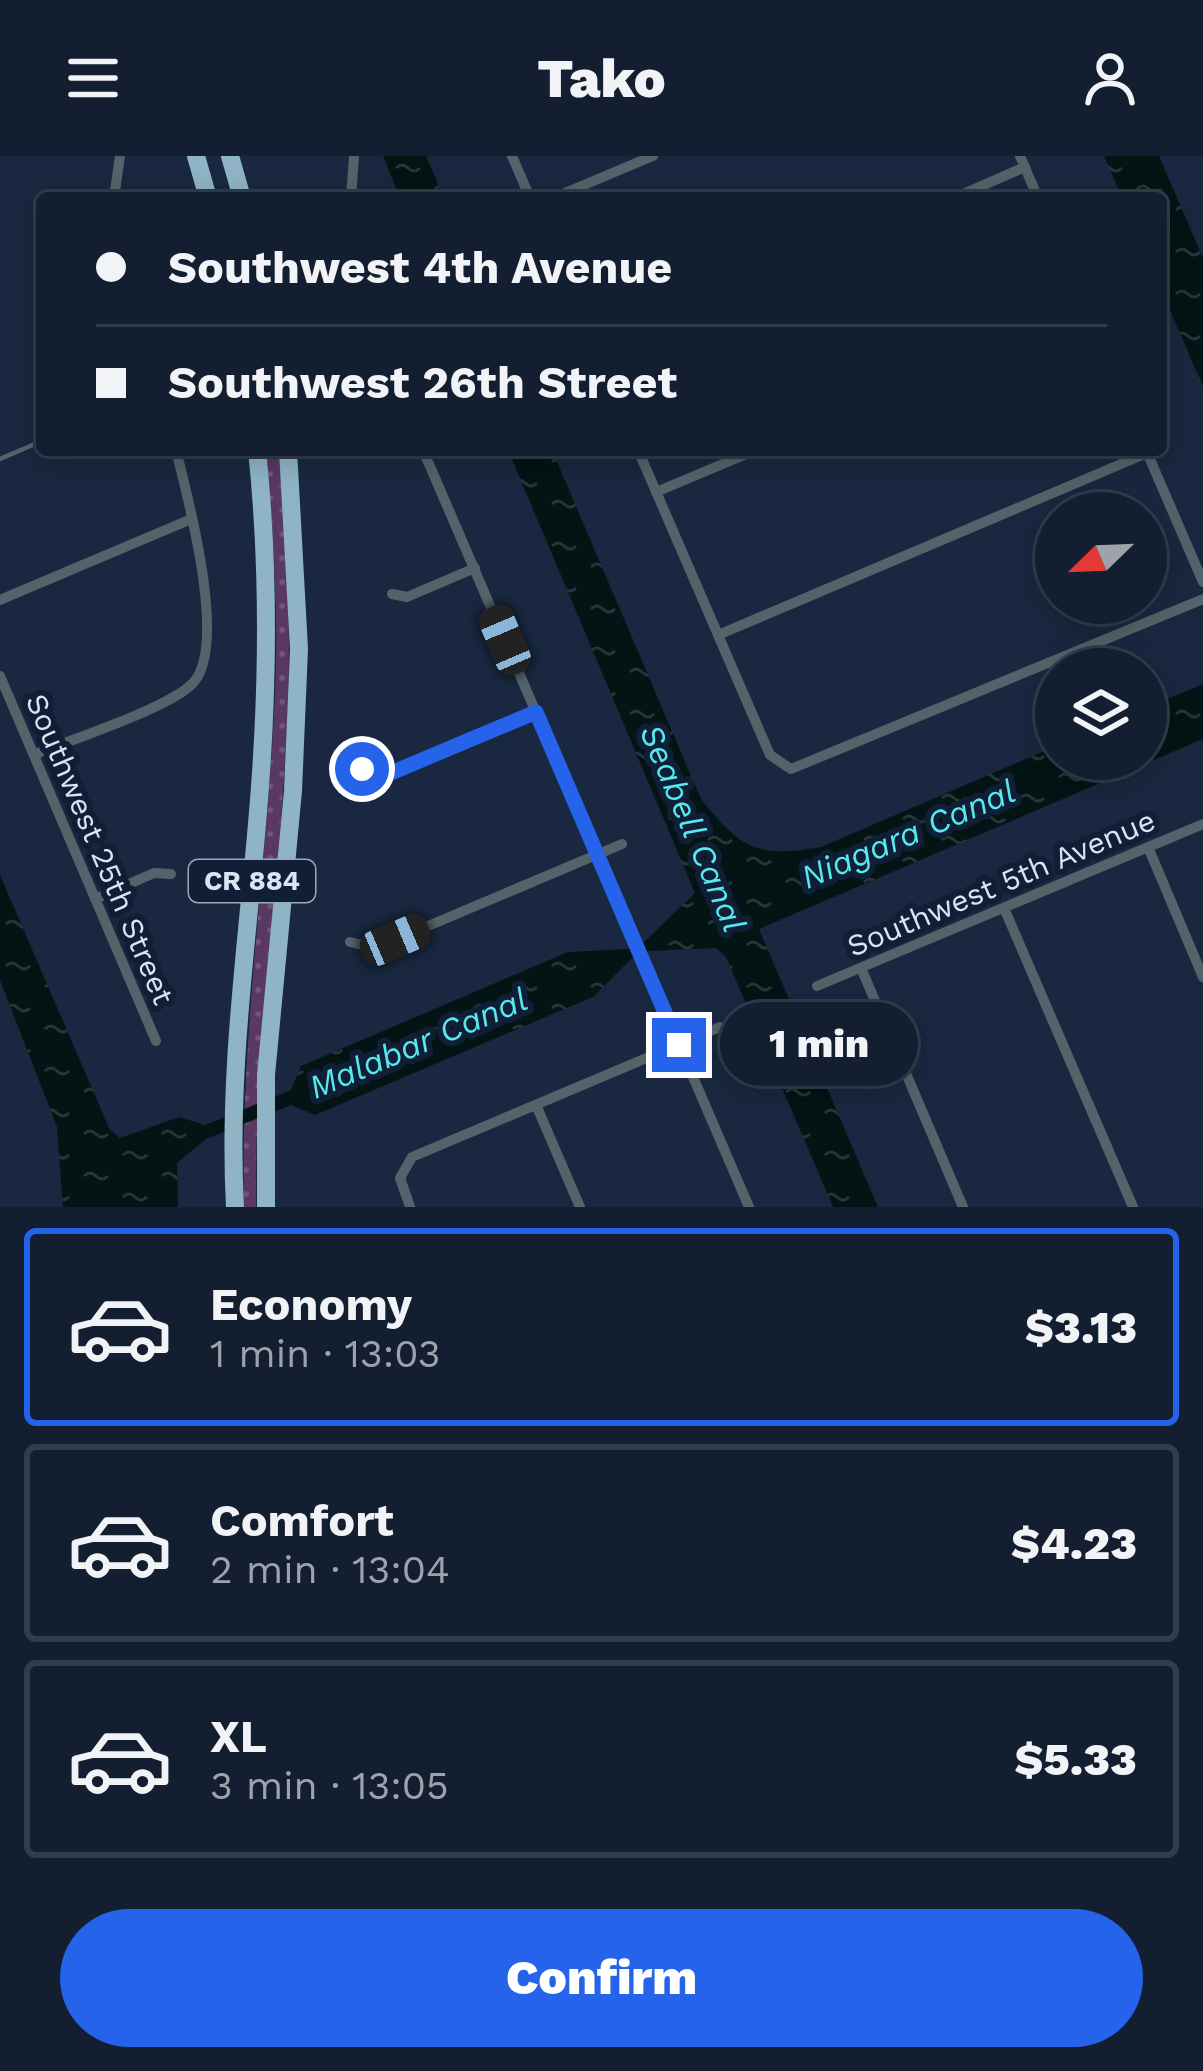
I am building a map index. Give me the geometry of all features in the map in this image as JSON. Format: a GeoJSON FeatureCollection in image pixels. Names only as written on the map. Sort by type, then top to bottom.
{"type":"FeatureCollection","features":[{"type":"Feature","properties":{"kind":"highway"},"geometry":{"type":"LineString","coordinates":[[184,156],[194,192]]}},
{"type":"Feature","properties":{"kind":"highway"},"geometry":{"type":"LineString","coordinates":[[196,156],[206,192]]}},
{"type":"Feature","properties":{"kind":"highway"},"geometry":{"type":"LineString","coordinates":[[230,156],[240,192]]}},
{"type":"Feature","properties":{"kind":"highway"},"geometry":{"type":"LineString","coordinates":[[242,156],[251,192]]}},
{"type":"Feature","properties":{"kind":"highway"},"geometry":{"type":"LineString","coordinates":[[245,456],[255,686],[263,746]]}},
{"type":"Feature","properties":{"kind":"highway","name":"CR 884"},"geometry":{"type":"LineString","coordinates":[[235,1207],[233,1078],[263,746],[266,625],[257,456]]}},
{"type":"Feature","properties":{"kind":"highway","name":"CR 884"},"geometry":{"type":"LineString","coordinates":[[266,1207],[266,1076],[298,693],[297,561],[288,456]]}},
{"type":"Feature","properties":{"kind":"street"},"geometry":{"type":"LineString","coordinates":[[115,192],[120,156]]}},
{"type":"Feature","properties":{"kind":"street"},"geometry":{"type":"LineString","coordinates":[[351,192],[354,156]]}},
{"type":"Feature","properties":{"kind":"street"},"geometry":{"type":"LineString","coordinates":[[512,156],[527,192]]}},
{"type":"Feature","properties":{"kind":"street"},"geometry":{"type":"LineString","coordinates":[[568,192],[653,156]]}},
{"type":"Feature","properties":{"kind":"street"},"geometry":{"type":"LineString","coordinates":[[965,192],[1023,161],[1036,192]]}},
{"type":"Feature","properties":{"kind":"street"},"geometry":{"type":"LineString","coordinates":[[34,755],[180,694],[202,669],[208,634],[177,456]]}},
{"type":"Feature","properties":{"kind":"street"},"geometry":{"type":"LineString","coordinates":[[427,456],[749,1207]]}},
{"type":"Feature","properties":{"kind":"street"},"geometry":{"type":"LineString","coordinates":[[641,456],[770,755],[779,764],[806,767],[1203,599]]}},
{"type":"Feature","properties":{"kind":"street"},"geometry":{"type":"LineString","coordinates":[[656,492],[742,456]]}},
{"type":"Feature","properties":{"kind":"street"},"geometry":{"type":"LineString","coordinates":[[718,634],[1138,456]]}},
{"type":"Feature","properties":{"kind":"street"},"geometry":{"type":"LineString","coordinates":[[1149,456],[1203,583]]}},
{"type":"Feature","properties":{"kind":"street"},"geometry":{"type":"LineString","coordinates":[[0,600],[189,520]]}},
{"type":"Feature","properties":{"kind":"street"},"geometry":{"type":"LineString","coordinates":[[392,594],[407,597],[475,568]]}},
{"type":"Feature","properties":{"kind":"street","name":"Southwest 25th Street"},"geometry":{"type":"LineString","coordinates":[[0,676],[156,1041]]}},
{"type":"Feature","properties":{"kind":"street"},"geometry":{"type":"LineString","coordinates":[[362,769],[386,775],[536,712]]}},
{"type":"Feature","properties":{"kind":"street","name":"Southwest 5th Avenue"},"geometry":{"type":"LineString","coordinates":[[817,986],[1203,824]]}},
{"type":"Feature","properties":{"kind":"street"},"geometry":{"type":"LineString","coordinates":[[350,942],[371,947],[395,940],[622,844]]}},
{"type":"Feature","properties":{"kind":"street"},"geometry":{"type":"LineString","coordinates":[[1148,848],[1203,977]]}},
{"type":"Feature","properties":{"kind":"street"},"geometry":{"type":"LineString","coordinates":[[95,898],[154,874],[171,874]]}},
{"type":"Feature","properties":{"kind":"street"},"geometry":{"type":"LineString","coordinates":[[1004,908],[1132,1207]]}},
{"type":"Feature","properties":{"kind":"street"},"geometry":{"type":"LineString","coordinates":[[861,968],[963,1207]]}},
{"type":"Feature","properties":{"kind":"street"},"geometry":{"type":"LineString","coordinates":[[410,1207],[401,1169],[412,1157],[720,1027]]}},
{"type":"Feature","properties":{"kind":"street"},"geometry":{"type":"LineString","coordinates":[[536,1105],[580,1207]]}},
{"type":"Feature","properties":{"kind":"lane"},"geometry":{"type":"LineString","coordinates":[[0,459],[36,444]]}},
{"type":"Feature","properties":{"kind":"shaded area"},"geometry":{"type":"Polygon","coordinates":[[[266,456],[279,456],[288,696],[259,1079],[256,1207],[244,1207],[246,1079],[276,665],[266,456]]]}},
{"type":"Feature","properties":{"kind":"water"},"geometry":{"type":"Polygon","coordinates":[[[383,156],[426,156],[441,192],[398,192],[383,156]]]}},
{"type":"Feature","properties":{"kind":"water"},"geometry":{"type":"Polygon","coordinates":[[[1104,156],[1159,156],[1203,258],[1203,387],[1167,303],[1167,192],[1119,192],[1104,156]]]}},
{"type":"Feature","properties":{"kind":"water"},"geometry":{"type":"Polygon","coordinates":[[[511,456],[555,456],[701,799],[740,840],[766,850],[821,847],[1035,755],[1035,780],[1107,780],[759,929],[878,1207],[833,1207],[726,957],[716,948],[649,951],[631,959],[593,997],[315,1115],[291,1105],[206,1139],[177,1163],[178,1207],[63,1207],[57,1127],[0,980],[0,875],[110,1130],[120,1138],[179,1117],[205,1125],[291,1090],[301,1066],[568,952],[628,949],[644,942],[695,893],[511,456]]]}},
{"type":"Feature","properties":{"kind":"water"},"geometry":{"type":"Polygon","coordinates":[[[1203,684],[1203,739],[1167,754],[1167,699],[1203,684]]]}},
{"type":"Feature","properties":{"kind":"route"},"geometry":{"type":"LineString","coordinates":[[362,769],[386,775],[536,712],[679,1045]]}},
{"type":"Feature","properties":{"kind":"water label","name":"Seabell Canal"},"geometry":{"type":"Point","coordinates":[693,828]}},
{"type":"Feature","properties":{"kind":"water label","name":"Niagara Canal"},"geometry":{"type":"Point","coordinates":[908,834]}},
{"type":"Feature","properties":{"kind":"water label","name":"Malabar Canal"},"geometry":{"type":"Point","coordinates":[418,1043]}}]}
